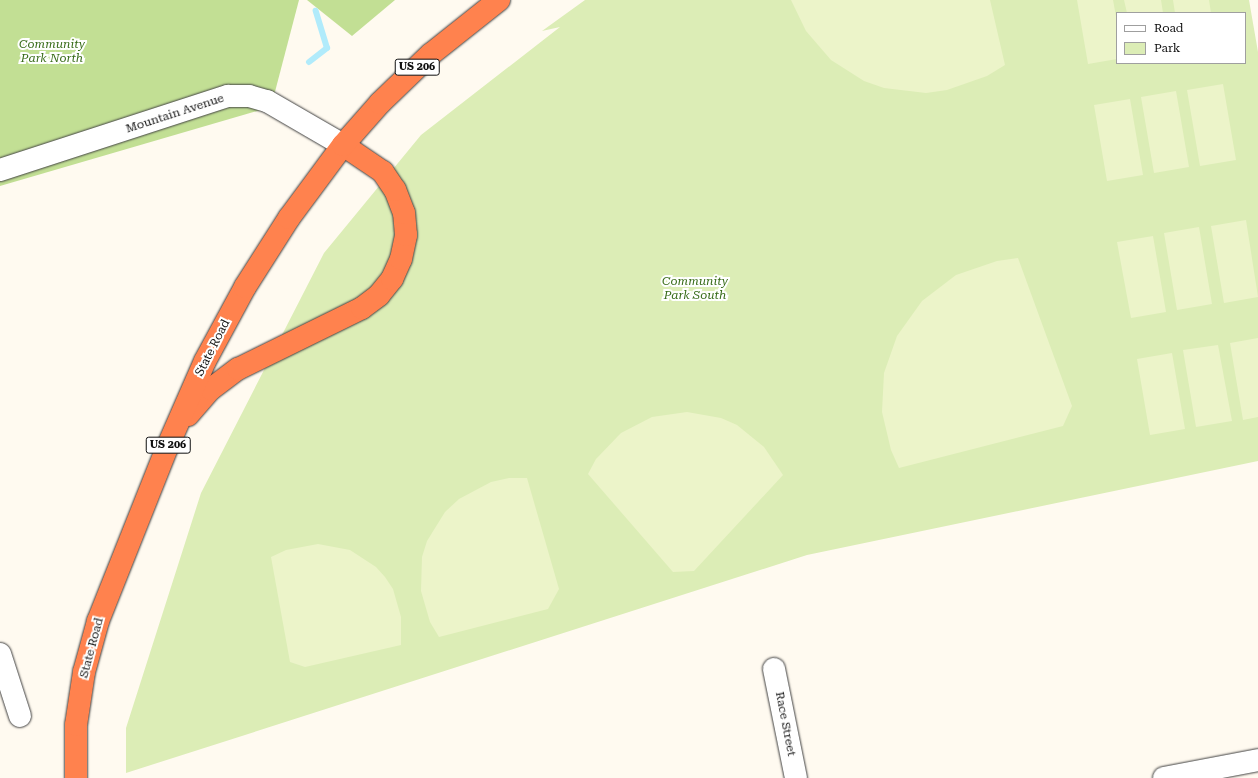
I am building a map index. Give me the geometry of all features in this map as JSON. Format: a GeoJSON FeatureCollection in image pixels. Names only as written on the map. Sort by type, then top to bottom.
{"type":"FeatureCollection","features":[{"type":"Feature","properties":{"kind":"highway","name":"State Road"},"geometry":{"type":"LineString","coordinates":[[76,778],[76,725],[84,672],[98,621],[167,448],[205,361],[245,288],[289,218],[343,145],[380,103],[431,54],[499,0]]}},
{"type":"Feature","properties":{"kind":"highway"},"geometry":{"type":"LineString","coordinates":[[167,448],[188,413],[211,389],[238,369],[362,308],[379,295],[392,279],[401,259],[406,235],[402,207],[395,190],[383,172],[343,145]]}},
{"type":"Feature","properties":{"kind":"street","name":"Mountain Avenue"},"geometry":{"type":"LineString","coordinates":[[0,170],[228,96],[249,96],[267,101],[343,145]]}},
{"type":"Feature","properties":{"kind":"street"},"geometry":{"type":"LineString","coordinates":[[0,654],[20,716]]}},
{"type":"Feature","properties":{"kind":"street","name":"Race Street"},"geometry":{"type":"LineString","coordinates":[[774,669],[796,778]]}},
{"type":"Feature","properties":{"kind":"street"},"geometry":{"type":"LineString","coordinates":[[1164,778],[1258,760]]}},
{"type":"Feature","properties":{"kind":"green space","name":"Community Park North"},"geometry":{"type":"Polygon","coordinates":[[[0,0],[299,0],[271,107],[0,186],[0,0]]]}},
{"type":"Feature","properties":{"kind":"green space"},"geometry":{"type":"Polygon","coordinates":[[[307,0],[395,0],[352,36],[307,0]]]}},
{"type":"Feature","properties":{"kind":"green space","name":"Community Park South"},"geometry":{"type":"Polygon","coordinates":[[[585,0],[1249,0],[1258,52],[1258,461],[807,555],[126,773],[126,728],[201,493],[324,253],[421,135],[560,27],[542,31],[585,0]]]}},
{"type":"Feature","properties":{"kind":"green space"},"geometry":{"type":"Polygon","coordinates":[[[791,0],[990,0],[1005,65],[987,76],[947,90],[926,93],[884,88],[864,81],[831,60],[806,31],[791,0]]]}},
{"type":"Feature","properties":{"kind":"green space"},"geometry":{"type":"Polygon","coordinates":[[[1077,0],[1113,0],[1116,16],[1116,59],[1088,64],[1077,0]]]}},
{"type":"Feature","properties":{"kind":"green space"},"geometry":{"type":"Polygon","coordinates":[[[1124,0],[1161,0],[1163,12],[1127,12],[1124,0]]]}},
{"type":"Feature","properties":{"kind":"green space"},"geometry":{"type":"Polygon","coordinates":[[[1173,0],[1209,0],[1211,12],[1175,12],[1173,0]]]}},
{"type":"Feature","properties":{"kind":"green space"},"geometry":{"type":"Polygon","coordinates":[[[1223,84],[1236,160],[1200,166],[1187,90],[1223,84]]]}},
{"type":"Feature","properties":{"kind":"green space"},"geometry":{"type":"Polygon","coordinates":[[[1176,91],[1189,167],[1154,173],[1141,97],[1176,91]]]}},
{"type":"Feature","properties":{"kind":"green space"},"geometry":{"type":"Polygon","coordinates":[[[1130,99],[1143,175],[1107,181],[1094,105],[1130,99]]]}},
{"type":"Feature","properties":{"kind":"green space"},"geometry":{"type":"Polygon","coordinates":[[[1246,220],[1258,297],[1224,303],[1211,226],[1246,220]]]}},
{"type":"Feature","properties":{"kind":"green space"},"geometry":{"type":"Polygon","coordinates":[[[1199,227],[1212,304],[1177,310],[1164,233],[1199,227]]]}},
{"type":"Feature","properties":{"kind":"green space"},"geometry":{"type":"Polygon","coordinates":[[[1153,236],[1166,312],[1131,318],[1117,242],[1153,236]]]}},
{"type":"Feature","properties":{"kind":"green space"},"geometry":{"type":"Polygon","coordinates":[[[1018,258],[1072,406],[1063,426],[899,468],[891,450],[882,412],[884,373],[897,336],[922,301],[956,275],[997,261],[1018,258]]]}},
{"type":"Feature","properties":{"kind":"green space"},"geometry":{"type":"Polygon","coordinates":[[[1258,338],[1258,417],[1243,420],[1230,343],[1258,338]]]}},
{"type":"Feature","properties":{"kind":"green space"},"geometry":{"type":"Polygon","coordinates":[[[1218,345],[1232,421],[1196,427],[1183,350],[1218,345]]]}},
{"type":"Feature","properties":{"kind":"green space"},"geometry":{"type":"Polygon","coordinates":[[[1172,353],[1185,429],[1150,435],[1137,359],[1172,353]]]}},
{"type":"Feature","properties":{"kind":"green space"},"geometry":{"type":"Polygon","coordinates":[[[687,412],[721,418],[737,425],[764,447],[783,475],[694,571],[673,572],[588,474],[596,459],[621,433],[652,417],[687,412]]]}},
{"type":"Feature","properties":{"kind":"green space"},"geometry":{"type":"Polygon","coordinates":[[[509,478],[527,478],[559,589],[548,609],[439,637],[430,622],[421,591],[422,557],[427,541],[445,512],[459,499],[491,482],[509,478]]]}},
{"type":"Feature","properties":{"kind":"green space"},"geometry":{"type":"Polygon","coordinates":[[[318,544],[350,550],[376,567],[385,577],[393,589],[401,617],[401,645],[305,667],[290,662],[271,557],[286,550],[318,544]]]}},
{"type":"Feature","properties":{"kind":"waterway"},"geometry":{"type":"LineString","coordinates":[[309,62],[327,48],[316,11]]}}]}
